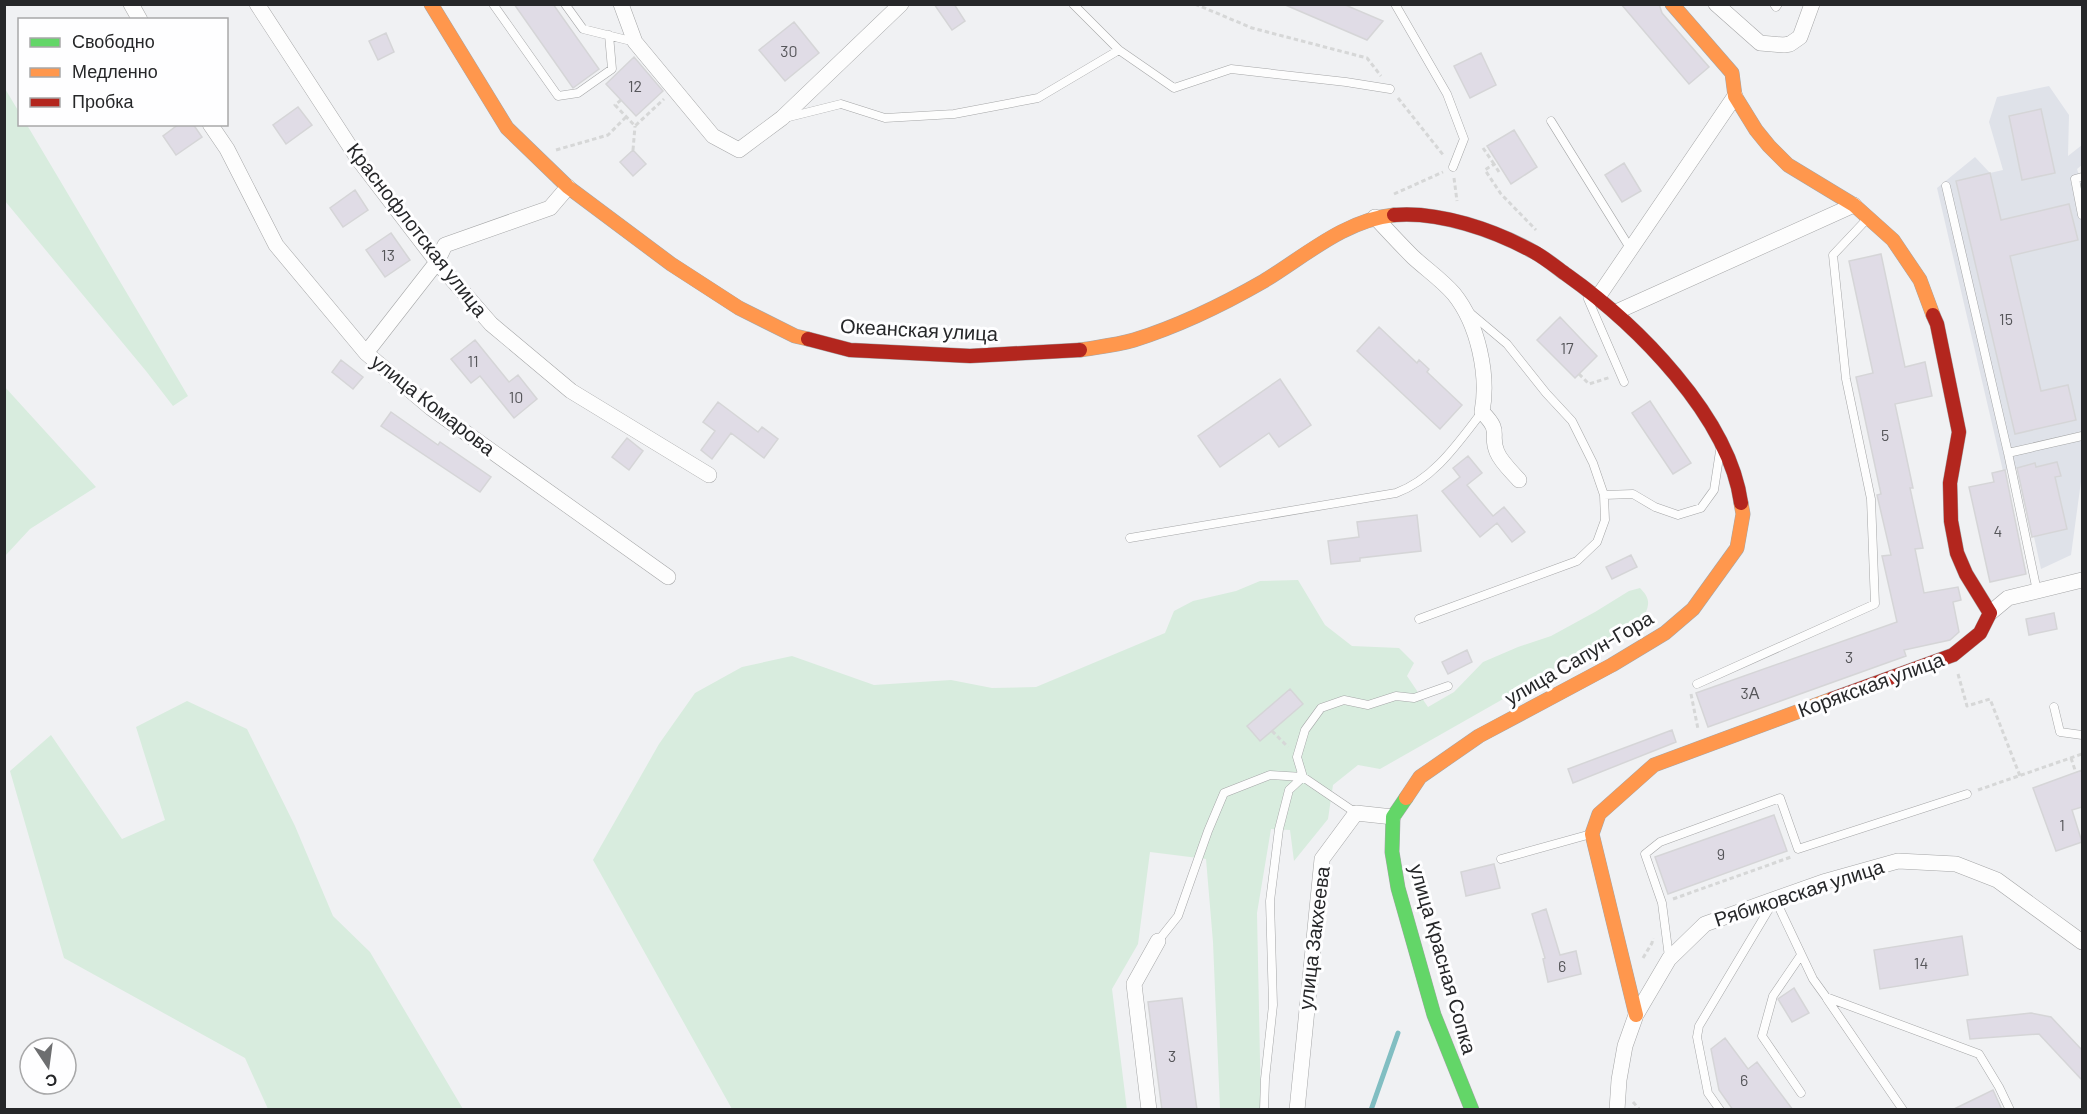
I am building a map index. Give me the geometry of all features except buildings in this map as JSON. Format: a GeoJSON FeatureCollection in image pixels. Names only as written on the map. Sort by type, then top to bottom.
{"type":"FeatureCollection","features":[{"type":"Feature","properties":{"kind":"main road","name":"Океанская улица"},"geometry":{"type":"LineString","coordinates":[[431,4],[507,128],[568,187],[672,264],[739,308],[795,336],[850,350],[970,356],[1070,352],[1133,340],[1191,318],[1263,281],[1325,241],[1375,216],[1405,214]]}},
{"type":"Feature","properties":{"kind":"main road"},"geometry":{"type":"LineString","coordinates":[[1672,4],[1732,73],[1735,96],[1756,130],[1788,165],[1854,205],[1869,217],[1893,240],[1920,280],[1937,324],[1959,432],[1950,483],[1951,521],[1958,554],[1966,574],[1990,613]]}},
{"type":"Feature","properties":{"kind":"main road","name":"улица Сапун-Гора"},"geometry":{"type":"LineString","coordinates":[[1393,817],[1420,777],[1479,736],[1612,665],[1665,633],[1693,609],[1737,548],[1742,533],[1743,514],[1739,486],[1729,457],[1691,393],[1616,312],[1536,253],[1514,242],[1459,221],[1405,214]]}},
{"type":"Feature","properties":{"kind":"main road","name":"Корякская улица"},"geometry":{"type":"LineString","coordinates":[[1592,834],[1599,814],[1654,765],[1953,655],[1980,633],[1990,613]]}},
{"type":"Feature","properties":{"kind":"main road","name":"улица Красная Сопка"},"geometry":{"type":"LineString","coordinates":[[1393,817],[1392,852],[1398,888],[1434,1015],[1472,1110]]}},
{"type":"Feature","properties":{"kind":"main road"},"geometry":{"type":"LineString","coordinates":[[1592,834],[1636,1015]]}},
{"type":"Feature","properties":{"kind":"street"},"geometry":{"type":"LineString","coordinates":[[131,4],[139,18]]}},
{"type":"Feature","properties":{"kind":"street","name":"Краснофлотская улица"},"geometry":{"type":"LineString","coordinates":[[257,4],[358,159],[437,261],[491,324],[571,392],[709,475]]}},
{"type":"Feature","properties":{"kind":"street"},"geometry":{"type":"LineString","coordinates":[[621,4],[635,42],[713,136],[739,150],[782,118],[901,4]]}},
{"type":"Feature","properties":{"kind":"street"},"geometry":{"type":"LineString","coordinates":[[1716,4],[1760,43],[1784,45],[1800,37],[1812,4]]}},
{"type":"Feature","properties":{"kind":"street"},"geometry":{"type":"LineString","coordinates":[[1598,297],[1735,96]]}},
{"type":"Feature","properties":{"kind":"street","name":"улица Комарова"},"geometry":{"type":"LineString","coordinates":[[211,126],[227,148],[276,245],[366,353],[431,408],[669,577]]}},
{"type":"Feature","properties":{"kind":"street"},"geometry":{"type":"LineString","coordinates":[[366,353],[437,261],[445,245],[550,208],[568,187]]}},
{"type":"Feature","properties":{"kind":"street"},"geometry":{"type":"LineString","coordinates":[[1616,312],[1854,205]]}},
{"type":"Feature","properties":{"kind":"street"},"geometry":{"type":"LineString","coordinates":[[1375,216],[1396,240],[1447,287],[1461,305],[1472,330],[1479,356],[1485,391],[1482,412],[1495,428],[1499,455],[1519,480]]}},
{"type":"Feature","properties":{"kind":"street"},"geometry":{"type":"LineString","coordinates":[[1990,613],[2008,598],[2082,580]]}},
{"type":"Feature","properties":{"kind":"street"},"geometry":{"type":"LineString","coordinates":[[1356,813],[1393,817]]}},
{"type":"Feature","properties":{"kind":"street","name":"улица Закхеева"},"geometry":{"type":"LineString","coordinates":[[1297,1110],[1322,858],[1356,813]]}},
{"type":"Feature","properties":{"kind":"street","name":"Рябиковская улица"},"geometry":{"type":"LineString","coordinates":[[1617,1110],[1625,1046],[1636,1015],[1669,959],[1705,924],[1823,882],[1898,861],[1956,864],[1997,880],[2082,942]]}},
{"type":"Feature","properties":{"kind":"street"},"geometry":{"type":"LineString","coordinates":[[1149,1110],[1134,984],[1158,941]]}},
{"type":"Feature","properties":{"kind":"street"},"geometry":{"type":"LineString","coordinates":[[1459,1110],[1465,1095]]}},
{"type":"Feature","properties":{"kind":"lane"},"geometry":{"type":"LineString","coordinates":[[493,4],[558,96],[578,93],[612,69],[609,35]]}},
{"type":"Feature","properties":{"kind":"lane"},"geometry":{"type":"LineString","coordinates":[[565,4],[583,29],[635,42]]}},
{"type":"Feature","properties":{"kind":"lane"},"geometry":{"type":"LineString","coordinates":[[1072,4],[1119,50],[1173,87],[1231,69],[1390,89]]}},
{"type":"Feature","properties":{"kind":"lane"},"geometry":{"type":"LineString","coordinates":[[1395,4],[1446,94],[1464,139],[1453,167]]}},
{"type":"Feature","properties":{"kind":"lane"},"geometry":{"type":"LineString","coordinates":[[1774,4],[1776,7],[1778,4]]}},
{"type":"Feature","properties":{"kind":"lane"},"geometry":{"type":"LineString","coordinates":[[782,118],[841,104],[885,118],[954,114],[1038,98],[1119,50]]}},
{"type":"Feature","properties":{"kind":"lane"},"geometry":{"type":"LineString","coordinates":[[1551,121],[1630,249]]}},
{"type":"Feature","properties":{"kind":"lane"},"geometry":{"type":"LineString","coordinates":[[2082,177],[2075,178],[2082,215]]}},
{"type":"Feature","properties":{"kind":"lane"},"geometry":{"type":"LineString","coordinates":[[1946,186],[2008,453],[2037,591]]}},
{"type":"Feature","properties":{"kind":"lane"},"geometry":{"type":"LineString","coordinates":[[1697,684],[1875,604],[1871,499],[1846,379],[1833,255],[1869,217]]}},
{"type":"Feature","properties":{"kind":"lane"},"geometry":{"type":"LineString","coordinates":[[1582,286],[1624,382]]}},
{"type":"Feature","properties":{"kind":"lane"},"geometry":{"type":"LineString","coordinates":[[1419,619],[1577,561],[1598,542],[1605,520],[1604,495],[1593,463],[1572,421],[1546,393],[1507,344],[1461,305]]}},
{"type":"Feature","properties":{"kind":"lane"},"geometry":{"type":"LineString","coordinates":[[1130,538],[1396,493],[1428,476],[1482,412]]}},
{"type":"Feature","properties":{"kind":"lane"},"geometry":{"type":"LineString","coordinates":[[2008,453],[2082,436]]}},
{"type":"Feature","properties":{"kind":"lane"},"geometry":{"type":"LineString","coordinates":[[1604,495],[1633,494],[1655,507],[1678,515],[1701,508],[1714,490],[1721,444]]}},
{"type":"Feature","properties":{"kind":"lane"},"geometry":{"type":"LineString","coordinates":[[1303,777],[1297,757],[1305,730],[1321,708],[1344,700],[1368,705],[1396,696],[1414,698],[1448,686]]}},
{"type":"Feature","properties":{"kind":"lane"},"geometry":{"type":"LineString","coordinates":[[2054,707],[2060,732],[2082,735]]}},
{"type":"Feature","properties":{"kind":"lane"},"geometry":{"type":"LineString","coordinates":[[1158,941],[1178,916],[1224,793],[1270,775],[1303,777],[1356,813]]}},
{"type":"Feature","properties":{"kind":"lane"},"geometry":{"type":"LineString","coordinates":[[1264,1110],[1264,1079],[1273,1005],[1270,901],[1279,829],[1289,790],[1303,777]]}},
{"type":"Feature","properties":{"kind":"lane"},"geometry":{"type":"LineString","coordinates":[[1669,959],[1662,903],[1645,854],[1660,842],[1780,798],[1798,849],[1967,794]]}},
{"type":"Feature","properties":{"kind":"lane"},"geometry":{"type":"LineString","coordinates":[[1501,859],[1592,834]]}},
{"type":"Feature","properties":{"kind":"lane"},"geometry":{"type":"LineString","coordinates":[[1775,899],[1813,979],[1903,1110]]}},
{"type":"Feature","properties":{"kind":"lane"},"geometry":{"type":"LineString","coordinates":[[1720,1110],[1708,1093],[1697,1037],[1699,1026],[1775,899]]}},
{"type":"Feature","properties":{"kind":"lane"},"geometry":{"type":"LineString","coordinates":[[1801,955],[1773,996],[1762,1036],[1801,1093]]}},
{"type":"Feature","properties":{"kind":"lane"},"geometry":{"type":"LineString","coordinates":[[1826,997],[1979,1054],[2010,1110]]}},
{"type":"Feature","properties":{"kind":"path"},"geometry":{"type":"LineString","coordinates":[[633,150],[635,126],[674,89]]}},
{"type":"Feature","properties":{"kind":"path"},"geometry":{"type":"LineString","coordinates":[[621,100],[615,105],[635,126]]}},
{"type":"Feature","properties":{"kind":"path"},"geometry":{"type":"LineString","coordinates":[[551,152],[608,135],[626,117]]}},
{"type":"Feature","properties":{"kind":"path"},"geometry":{"type":"LineString","coordinates":[[1483,148],[1499,172]]}},
{"type":"Feature","properties":{"kind":"path"},"geometry":{"type":"LineString","coordinates":[[1494,164],[1485,170],[1501,194],[1540,234]]}},
{"type":"Feature","properties":{"kind":"path"},"geometry":{"type":"LineString","coordinates":[[1390,196],[1453,167]]}},
{"type":"Feature","properties":{"kind":"path"},"geometry":{"type":"LineString","coordinates":[[1579,374],[1589,384],[1607,378]]}},
{"type":"Feature","properties":{"kind":"path"},"geometry":{"type":"LineString","coordinates":[[1953,655],[1967,706],[1990,699],[2020,776]]}},
{"type":"Feature","properties":{"kind":"path"},"geometry":{"type":"LineString","coordinates":[[1697,684],[1690,689],[1702,747]]}},
{"type":"Feature","properties":{"kind":"path"},"geometry":{"type":"LineString","coordinates":[[1272,731],[1297,757]]}},
{"type":"Feature","properties":{"kind":"path"},"geometry":{"type":"LineString","coordinates":[[1967,794],[2082,754]]}},
{"type":"Feature","properties":{"kind":"path"},"geometry":{"type":"LineString","coordinates":[[2071,758],[2076,772]]}},
{"type":"Feature","properties":{"kind":"path"},"geometry":{"type":"LineString","coordinates":[[1662,903],[1794,856],[1798,849]]}},
{"type":"Feature","properties":{"kind":"path"},"geometry":{"type":"LineString","coordinates":[[1643,959],[1653,943],[1653,934]]}},
{"type":"Feature","properties":{"kind":"shaded area"},"geometry":{"type":"Polygon","coordinates":[[[2049,86],[2069,115],[2068,156],[2082,145],[2082,165],[2077,169],[2082,185],[2082,474],[2071,555],[2041,569],[2019,468],[2003,471],[1937,188],[1975,157],[1990,173],[2003,170],[1989,122],[1997,97],[2049,86]]]}},
{"type":"Feature","properties":{"kind":"green space"},"geometry":{"type":"Polygon","coordinates":[[[4,87],[18,110],[18,126],[28,126],[188,396],[173,406],[5,201],[4,87]]]}},
{"type":"Feature","properties":{"kind":"green space"},"geometry":{"type":"Polygon","coordinates":[[[4,386],[96,487],[30,529],[5,556],[4,386]]]}},
{"type":"Feature","properties":{"kind":"green space"},"geometry":{"type":"Polygon","coordinates":[[[1298,580],[1325,625],[1352,646],[1399,648],[1414,663],[1407,676],[1428,707],[1454,692],[1483,662],[1551,636],[1629,591],[1640,588],[1648,603],[1642,620],[1380,769],[1358,765],[1333,785],[1328,819],[1294,861],[1290,830],[1271,829],[1257,913],[1261,1109],[1220,1109],[1213,942],[1206,859],[1150,852],[1138,944],[1112,989],[1127,1110],[732,1109],[593,860],[659,744],[695,693],[742,667],[792,656],[874,685],[951,680],[992,688],[1036,687],[1165,633],[1174,611],[1193,601],[1236,591],[1260,581],[1298,580]]]}},
{"type":"Feature","properties":{"kind":"green space"},"geometry":{"type":"Polygon","coordinates":[[[187,701],[247,729],[295,826],[333,916],[370,952],[463,1109],[268,1109],[245,1058],[64,958],[10,771],[51,735],[122,839],[165,820],[136,727],[187,701]]]}},
{"type":"Feature","properties":{"kind":"waterway"},"geometry":{"type":"LineString","coordinates":[[1371,1110],[1398,1033]]}},
{"type":"Feature","properties":{"kind":"traffic: fast"},"geometry":{"type":"LineString","coordinates":[[1406,798],[1393,817],[1392,852],[1398,888],[1434,1015],[1472,1110]]}},
{"type":"Feature","properties":{"kind":"traffic: slow"},"geometry":{"type":"LineString","coordinates":[[431,4],[507,128],[568,187],[671,264],[739,308],[795,336],[808,339]]}},
{"type":"Feature","properties":{"kind":"traffic: slow"},"geometry":{"type":"LineString","coordinates":[[1672,4],[1732,73],[1735,96],[1769,146],[1788,165],[1854,205],[1893,240],[1920,280],[1933,315]]}},
{"type":"Feature","properties":{"kind":"traffic: slow"},"geometry":{"type":"LineString","coordinates":[[1080,350],[1134,340],[1184,321],[1264,281],[1342,231],[1376,218],[1394,215]]}},
{"type":"Feature","properties":{"kind":"traffic: slow"},"geometry":{"type":"LineString","coordinates":[[1406,798],[1420,777],[1479,736],[1612,665],[1665,633],[1693,609],[1737,548],[1743,514],[1741,503]]}},
{"type":"Feature","properties":{"kind":"traffic: slow"},"geometry":{"type":"LineString","coordinates":[[1636,1015],[1592,834],[1599,814],[1654,765],[1832,699]]}},
{"type":"Feature","properties":{"kind":"traffic: jam"},"geometry":{"type":"LineString","coordinates":[[1394,215],[1448,219],[1502,236],[1542,257],[1594,295],[1649,346],[1699,406],[1733,470],[1741,503]]}},
{"type":"Feature","properties":{"kind":"traffic: jam"},"geometry":{"type":"LineString","coordinates":[[1832,699],[1953,655],[1980,633],[1990,613],[1966,574],[1957,553],[1951,521],[1950,483],[1959,432],[1937,324],[1933,315]]}},
{"type":"Feature","properties":{"kind":"traffic: jam"},"geometry":{"type":"LineString","coordinates":[[808,339],[850,350],[970,356],[1080,350]]}}]}
